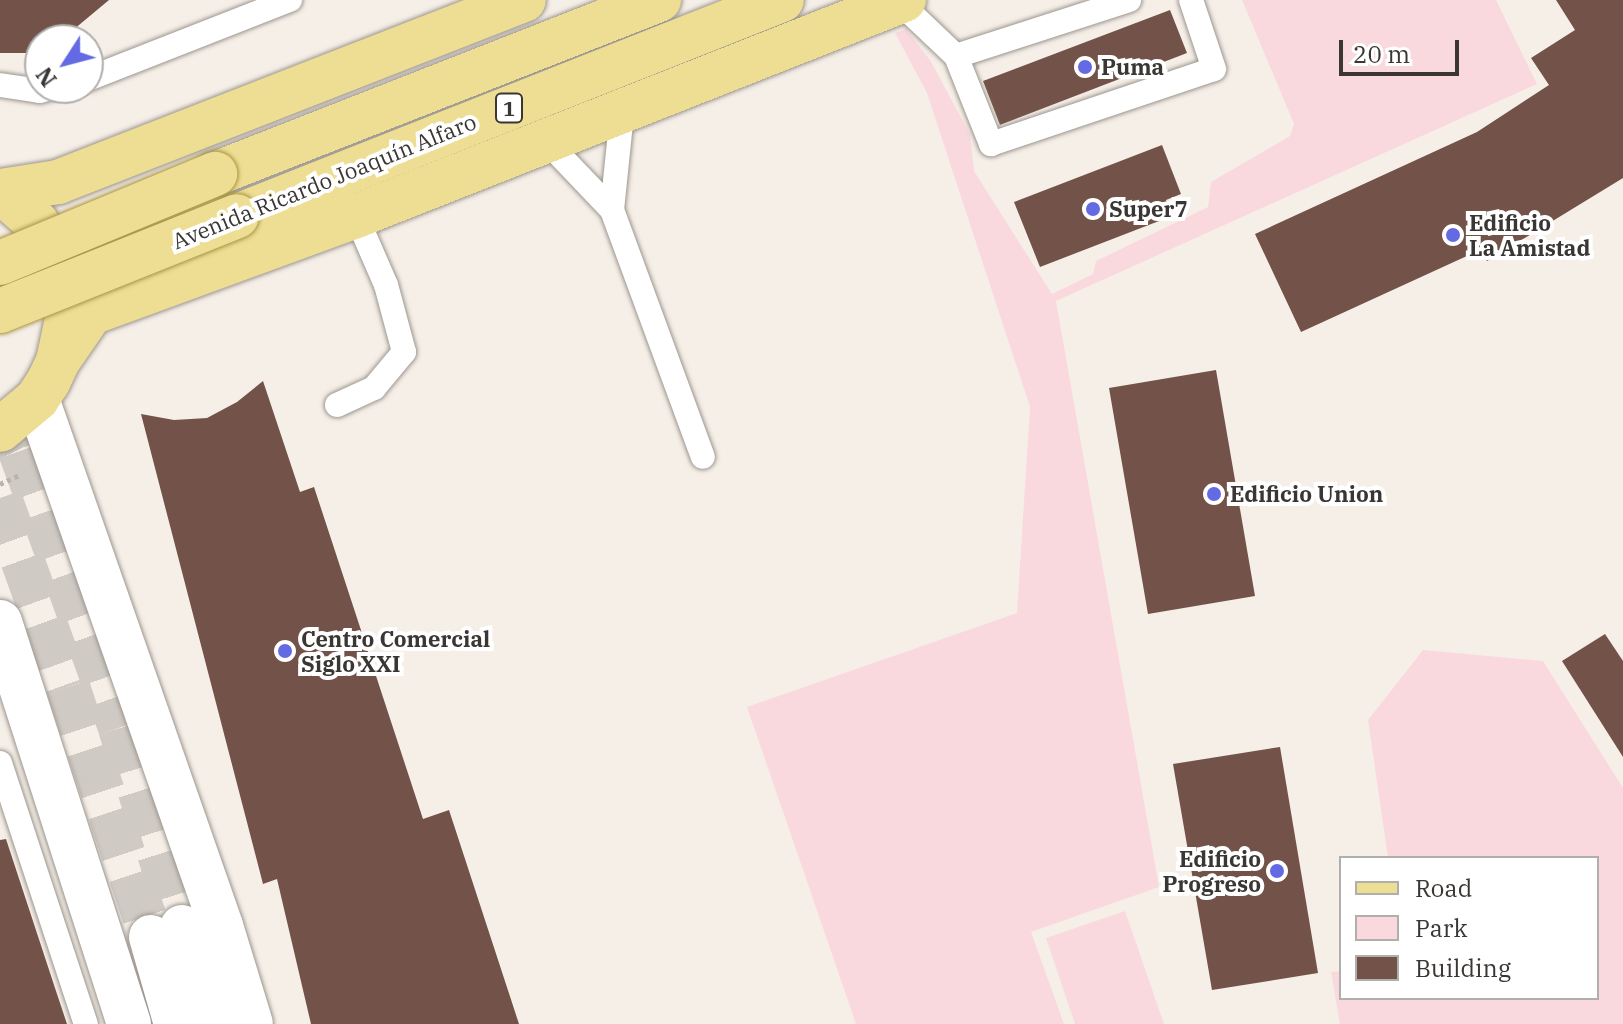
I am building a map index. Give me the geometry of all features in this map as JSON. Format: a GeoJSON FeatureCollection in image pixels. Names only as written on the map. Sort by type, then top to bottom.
{"type":"FeatureCollection","features":[{"type":"Feature","properties":{"kind":"main road"},"geometry":{"type":"LineString","coordinates":[[0,191],[58,182],[524,0]]}},
{"type":"Feature","properties":{"kind":"main road","name":"Avenida Ricardo Joaquín Alfaro"},"geometry":{"type":"LineString","coordinates":[[0,263],[215,174],[659,0]]}},
{"type":"Feature","properties":{"kind":"main road","name":"Avenida Ricardo Joaquín Alfaro"},"geometry":{"type":"LineString","coordinates":[[0,311],[782,0]]}},
{"type":"Feature","properties":{"kind":"main road"},"geometry":{"type":"LineString","coordinates":[[0,430],[37,399],[58,361],[91,313],[356,216],[902,1]]}},
{"type":"Feature","properties":{"kind":"main road"},"geometry":{"type":"LineString","coordinates":[[215,122],[193,144],[184,174],[189,205],[207,230],[235,244],[271,248]]}},
{"type":"Feature","properties":{"kind":"main road"},"geometry":{"type":"LineString","coordinates":[[0,191],[37,223],[60,266],[68,314],[58,361]]}},
{"type":"Feature","properties":{"kind":"main road"},"geometry":{"type":"LineString","coordinates":[[37,399],[221,926],[251,1024]]}},
{"type":"Feature","properties":{"kind":"main road"},"geometry":{"type":"LineString","coordinates":[[0,622],[129,1024]]}},
{"type":"Feature","properties":{"kind":"main road"},"geometry":{"type":"LineString","coordinates":[[176,1024],[166,932],[208,1024]]}},
{"type":"Feature","properties":{"kind":"lane"},"geometry":{"type":"LineString","coordinates":[[104,73],[290,0]]}},
{"type":"Feature","properties":{"kind":"lane"},"geometry":{"type":"LineString","coordinates":[[956,56],[1085,7],[1129,0]]}},
{"type":"Feature","properties":{"kind":"lane"},"geometry":{"type":"LineString","coordinates":[[902,1],[956,56],[991,144],[1214,69],[1191,0]]}},
{"type":"Feature","properties":{"kind":"lane"},"geometry":{"type":"LineString","coordinates":[[0,85],[24,89]]}},
{"type":"Feature","properties":{"kind":"lane"},"geometry":{"type":"LineString","coordinates":[[612,210],[622,113]]}},
{"type":"Feature","properties":{"kind":"lane"},"geometry":{"type":"LineString","coordinates":[[547,142],[612,210],[703,457]]}},
{"type":"Feature","properties":{"kind":"lane"},"geometry":{"type":"LineString","coordinates":[[337,405],[374,388],[404,352],[386,285],[356,216]]}},
{"type":"Feature","properties":{"kind":"lane"},"geometry":{"type":"LineString","coordinates":[[0,763],[86,1024]]}},
{"type":"Feature","properties":{"kind":"green space"},"geometry":{"type":"Polygon","coordinates":[[[1242,0],[1496,0],[1537,84],[1056,301],[1159,887],[1031,932],[1064,1024],[856,1024],[747,707],[1017,613],[1030,407],[927,93],[895,33],[906,29],[930,60],[970,134],[974,171],[1052,294],[1093,274],[1096,261],[1208,207],[1211,182],[1290,136],[1294,124],[1242,0]]]}},
{"type":"Feature","properties":{"kind":"green space"},"geometry":{"type":"Polygon","coordinates":[[[1423,650],[1543,661],[1623,788],[1623,1024],[1340,1024],[1331,972],[1339,971],[1339,1000],[1599,1000],[1599,856],[1388,856],[1368,720],[1423,650]]]}},
{"type":"Feature","properties":{"kind":"green space"},"geometry":{"type":"Polygon","coordinates":[[[1125,911],[1164,1024],[1075,1024],[1046,938],[1125,911]]]}},
{"type":"Feature","properties":{"kind":"building"},"geometry":{"type":"Polygon","coordinates":[[[0,0],[109,0],[80,24],[24,24],[24,53],[0,53],[0,0]]]}},
{"type":"Feature","properties":{"kind":"building"},"geometry":{"type":"Polygon","coordinates":[[[1556,0],[1623,0],[1623,178],[1487,261],[1480,250],[1301,332],[1255,234],[1477,132],[1549,85],[1531,58],[1575,30],[1556,0]]]}},
{"type":"Feature","properties":{"kind":"building","name":"Puma"},"geometry":{"type":"Polygon","coordinates":[[[1170,10],[1187,53],[1000,125],[983,81],[1170,10]]]}},
{"type":"Feature","properties":{"kind":"building","name":"Super7"},"geometry":{"type":"Polygon","coordinates":[[[1162,145],[1181,194],[1166,200],[1172,216],[1040,267],[1014,202],[1162,145]]]}},
{"type":"Feature","properties":{"kind":"building","name":"Edificio Union"},"geometry":{"type":"Polygon","coordinates":[[[1216,370],[1255,596],[1148,614],[1109,388],[1216,370]]]}},
{"type":"Feature","properties":{"kind":"building","name":"Centro Comercial Siglo XXI"},"geometry":{"type":"Polygon","coordinates":[[[263,381],[300,492],[314,487],[423,819],[449,810],[519,1024],[311,1024],[277,879],[263,884],[141,414],[174,420],[207,418],[237,402],[263,381]]]}},
{"type":"Feature","properties":{"kind":"building"},"geometry":{"type":"Polygon","coordinates":[[[1605,634],[1623,661],[1623,757],[1562,661],[1605,634]]]}},
{"type":"Feature","properties":{"kind":"building","name":"Edificio Progreso"},"geometry":{"type":"Polygon","coordinates":[[[1280,747],[1318,973],[1212,990],[1173,764],[1280,747]]]}},
{"type":"Feature","properties":{"kind":"building"},"geometry":{"type":"Polygon","coordinates":[[[6,839],[67,1024],[0,1024],[0,840],[6,839]]]}},
{"type":"Feature","properties":{"kind":"tunnel"},"geometry":{"type":"LineString","coordinates":[[0,410],[20,451],[120,728],[182,927]]}},
{"type":"Feature","properties":{"kind":"tunnel"},"geometry":{"type":"LineString","coordinates":[[0,498],[68,687],[151,937]]}},
{"type":"Feature","properties":{"kind":"place","name":"Puma"},"geometry":{"type":"Point","coordinates":[1085,67]}},
{"type":"Feature","properties":{"kind":"place","name":"Super7"},"geometry":{"type":"Point","coordinates":[1093,209]}},
{"type":"Feature","properties":{"kind":"place","name":"Edificio La Amistad"},"geometry":{"type":"Point","coordinates":[1453,235]}},
{"type":"Feature","properties":{"kind":"place","name":"Edificio Union"},"geometry":{"type":"Point","coordinates":[1214,494]}},
{"type":"Feature","properties":{"kind":"place","name":"Centro Comercial Siglo XXI"},"geometry":{"type":"Point","coordinates":[285,651]}},
{"type":"Feature","properties":{"kind":"place","name":"Edificio Progreso"},"geometry":{"type":"Point","coordinates":[1277,871]}}]}
